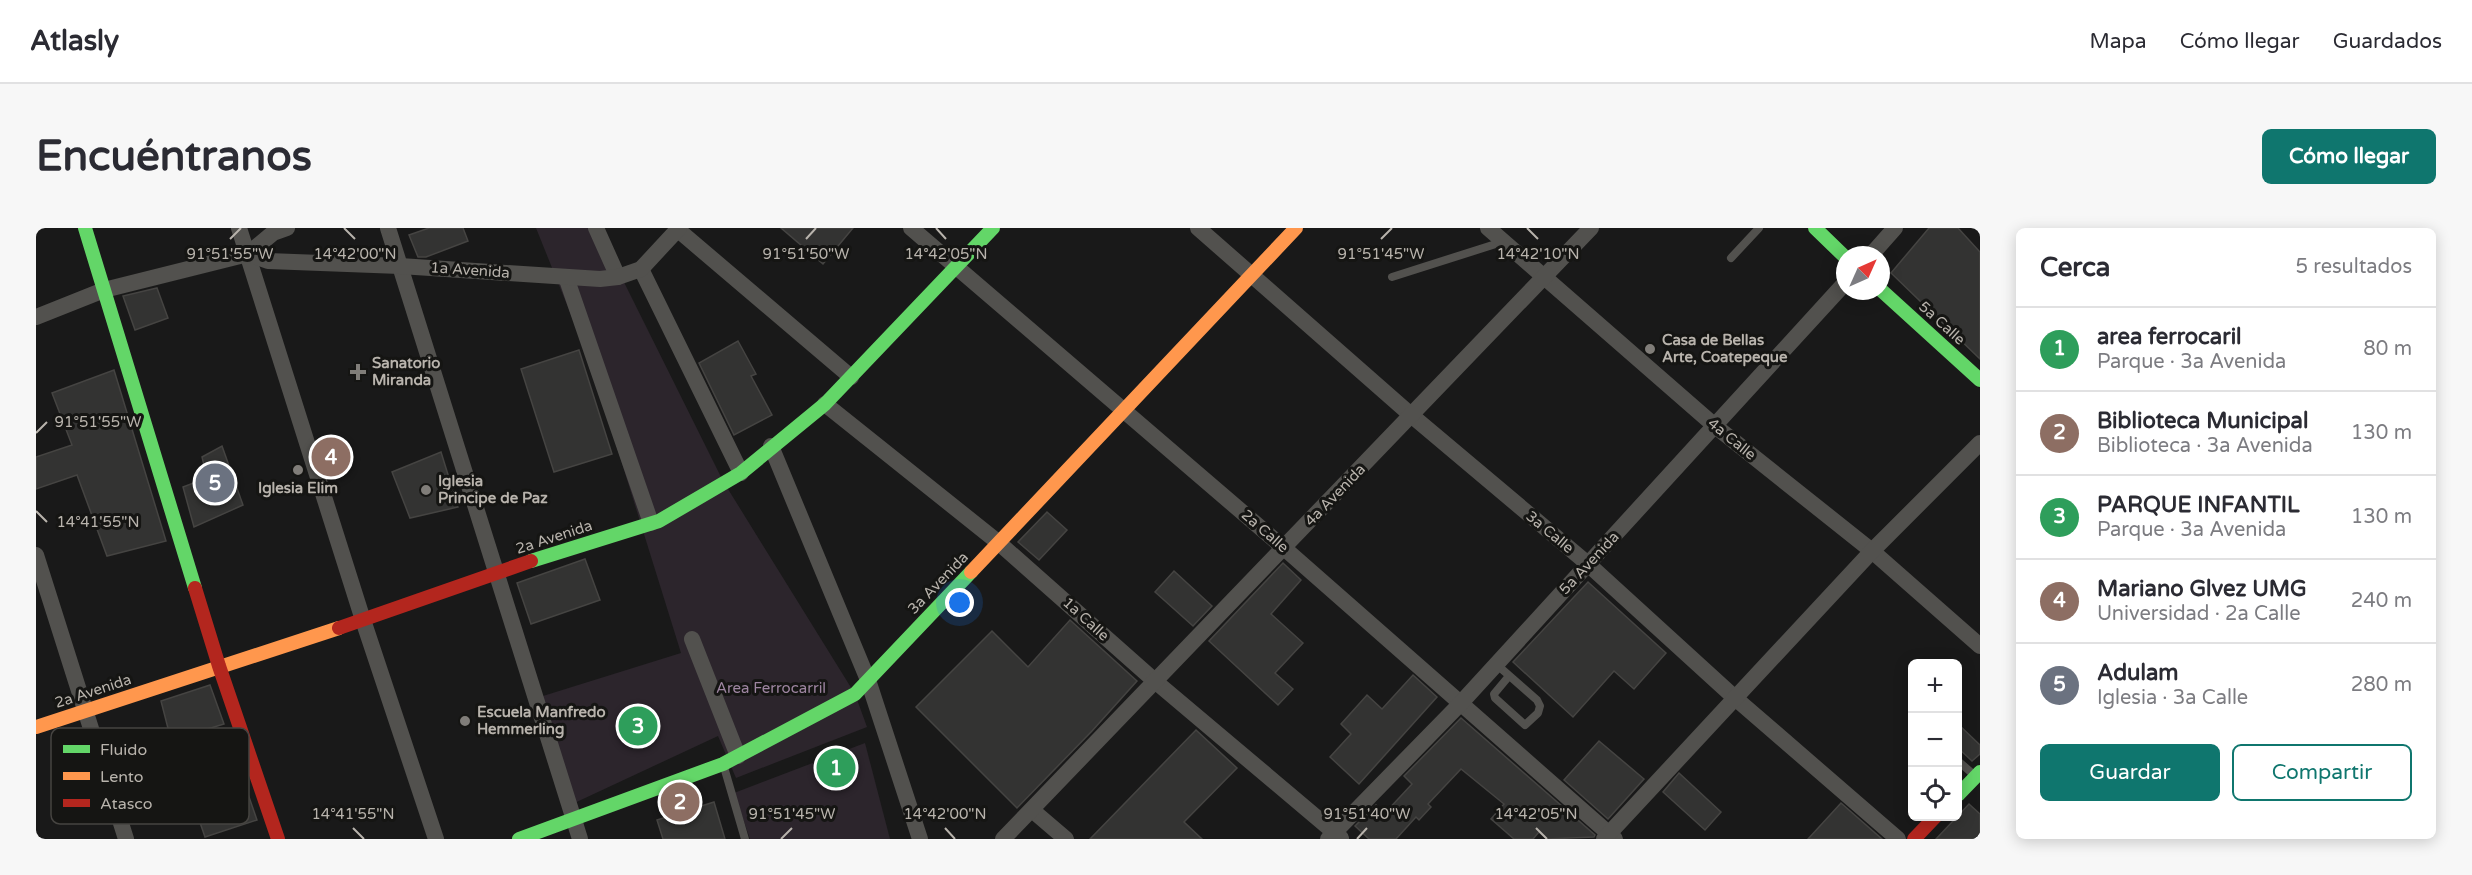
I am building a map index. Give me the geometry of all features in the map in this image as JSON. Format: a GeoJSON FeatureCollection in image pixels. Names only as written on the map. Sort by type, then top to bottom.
{"type":"FeatureCollection","features":[{"type":"Feature","properties":{"kind":"main road"},"geometry":{"type":"LineString","coordinates":[[85,228],[219,666],[241,728]]}},
{"type":"Feature","properties":{"kind":"main road","name":"2a Avenida"},"geometry":{"type":"LineString","coordinates":[[36,727],[363,620],[497,572],[659,521],[741,473],[771,446],[825,404],[993,228]]}},
{"type":"Feature","properties":{"kind":"main road","name":"3a Avenida"},"geometry":{"type":"LineString","coordinates":[[519,839],[730,760],[855,694],[1296,228]]}},
{"type":"Feature","properties":{"kind":"main road"},"geometry":{"type":"LineString","coordinates":[[1815,228],[1836,248]]}},
{"type":"Feature","properties":{"kind":"main road","name":"5a Calle"},"geometry":{"type":"LineString","coordinates":[[1890,298],[1980,380]]}},
{"type":"Feature","properties":{"kind":"main road"},"geometry":{"type":"LineString","coordinates":[[249,752],[279,839]]}},
{"type":"Feature","properties":{"kind":"main road"},"geometry":{"type":"LineString","coordinates":[[1962,791],[1978,774]]}},
{"type":"Feature","properties":{"kind":"main road"},"geometry":{"type":"LineString","coordinates":[[1914,839],[1931,821]]}},
{"type":"Feature","properties":{"kind":"street"},"geometry":{"type":"LineString","coordinates":[[239,228],[363,620],[436,839]]}},
{"type":"Feature","properties":{"kind":"street"},"geometry":{"type":"LineString","coordinates":[[248,254],[273,233],[287,228]]}},
{"type":"Feature","properties":{"kind":"street"},"geometry":{"type":"LineString","coordinates":[[388,228],[580,839]]}},
{"type":"Feature","properties":{"kind":"street"},"geometry":{"type":"LineString","coordinates":[[596,228],[618,277]]}},
{"type":"Feature","properties":{"kind":"street","name":"2a Calle"},"geometry":{"type":"LineString","coordinates":[[911,228],[1284,548],[1609,837]]}},
{"type":"Feature","properties":{"kind":"street","name":"3a Calle"},"geometry":{"type":"LineString","coordinates":[[1198,228],[1411,416],[1588,564],[1735,698],[1898,839]]}},
{"type":"Feature","properties":{"kind":"street","name":"4a Calle"},"geometry":{"type":"LineString","coordinates":[[1488,228],[1715,426],[1872,551],[1980,646]]}},
{"type":"Feature","properties":{"kind":"street","name":"4a Avenida"},"geometry":{"type":"LineString","coordinates":[[1003,839],[1591,228]]}},
{"type":"Feature","properties":{"kind":"street"},"geometry":{"type":"LineString","coordinates":[[1879,246],[1895,228]]}},
{"type":"Feature","properties":{"kind":"street","name":"1a Avenida"},"geometry":{"type":"LineString","coordinates":[[36,317],[104,290],[248,254],[268,261],[400,266],[600,279],[618,277],[641,269],[678,229]]}},
{"type":"Feature","properties":{"kind":"street"},"geometry":{"type":"LineString","coordinates":[[678,229],[851,377]]}},
{"type":"Feature","properties":{"kind":"street"},"geometry":{"type":"LineString","coordinates":[[641,269],[741,473]]}},
{"type":"Feature","properties":{"kind":"street"},"geometry":{"type":"LineString","coordinates":[[566,277],[651,524]]}},
{"type":"Feature","properties":{"kind":"street","name":"5a Avenida"},"geometry":{"type":"LineString","coordinates":[[1335,837],[1460,704],[1836,293]]}},
{"type":"Feature","properties":{"kind":"street","name":"1a Calle"},"geometry":{"type":"LineString","coordinates":[[825,404],[999,543],[1335,837]]}},
{"type":"Feature","properties":{"kind":"street"},"geometry":{"type":"LineString","coordinates":[[1609,837],[1872,551],[1980,443]]}},
{"type":"Feature","properties":{"kind":"street"},"geometry":{"type":"LineString","coordinates":[[771,446],[868,680],[920,839]]}},
{"type":"Feature","properties":{"kind":"street"},"geometry":{"type":"LineString","coordinates":[[36,555],[90,728]]}},
{"type":"Feature","properties":{"kind":"street"},"geometry":{"type":"LineString","coordinates":[[692,639],[730,760]]}},
{"type":"Feature","properties":{"kind":"street"},"geometry":{"type":"LineString","coordinates":[[1032,810],[1066,839]]}},
{"type":"Feature","properties":{"kind":"street"},"geometry":{"type":"LineString","coordinates":[[121,824],[126,839]]}},
{"type":"Feature","properties":{"kind":"lane"},"geometry":{"type":"LineString","coordinates":[[1731,258],[1759,228]]}},
{"type":"Feature","properties":{"kind":"lane"},"geometry":{"type":"LineString","coordinates":[[1392,277],[1503,241]]}},
{"type":"Feature","properties":{"kind":"lane"},"geometry":{"type":"LineString","coordinates":[[1496,664],[1537,700],[1540,706],[1538,713],[1525,725],[1494,694],[1509,676]]}},
{"type":"Feature","properties":{"kind":"lane"},"geometry":{"type":"LineString","coordinates":[[730,760],[745,839]]}},
{"type":"Feature","properties":{"kind":"lane"},"geometry":{"type":"LineString","coordinates":[[1962,764],[1978,774]]}},
{"type":"Feature","properties":{"kind":"green space","name":"Area Ferrocarril"},"geometry":{"type":"Polygon","coordinates":[[[536,228],[597,228],[723,481],[855,694],[867,727],[736,778],[718,736],[568,806],[543,696],[681,653],[592,367],[536,228]]]}},
{"type":"Feature","properties":{"kind":"green space"},"geometry":{"type":"Polygon","coordinates":[[[865,743],[890,839],[750,839],[734,793],[865,743]]]}},
{"type":"Feature","properties":{"kind":"building"},"geometry":{"type":"Polygon","coordinates":[[[429,228],[463,228],[468,241],[426,257],[418,257],[409,235],[429,228]]]}},
{"type":"Feature","properties":{"kind":"building"},"geometry":{"type":"Polygon","coordinates":[[[781,228],[853,228],[823,264],[781,228]]]}},
{"type":"Feature","properties":{"kind":"building"},"geometry":{"type":"Polygon","coordinates":[[[1929,228],[1958,228],[1980,252],[1980,359],[1891,273],[1929,228]]]}},
{"type":"Feature","properties":{"kind":"building"},"geometry":{"type":"Polygon","coordinates":[[[157,288],[168,318],[135,330],[123,296],[157,288]]]}},
{"type":"Feature","properties":{"kind":"building"},"geometry":{"type":"Polygon","coordinates":[[[738,341],[756,374],[751,376],[772,415],[734,435],[699,363],[738,341]]]}},
{"type":"Feature","properties":{"kind":"building"},"geometry":{"type":"Polygon","coordinates":[[[579,350],[612,454],[554,472],[521,369],[579,350]]]}},
{"type":"Feature","properties":{"kind":"building"},"geometry":{"type":"Polygon","coordinates":[[[114,370],[166,541],[107,556],[77,475],[36,489],[36,457],[72,445],[52,393],[114,370]]]}},
{"type":"Feature","properties":{"kind":"building"},"geometry":{"type":"Polygon","coordinates":[[[222,446],[243,505],[194,527],[183,487],[207,478],[202,457],[222,446]]]}},
{"type":"Feature","properties":{"kind":"building","name":"Iglesia Principe de Paz"},"geometry":{"type":"Polygon","coordinates":[[[441,452],[458,507],[410,518],[392,472],[441,452]]]}},
{"type":"Feature","properties":{"kind":"building"},"geometry":{"type":"Polygon","coordinates":[[[1047,512],[1067,530],[1039,560],[1018,542],[1047,512]]]}},
{"type":"Feature","properties":{"kind":"building"},"geometry":{"type":"Polygon","coordinates":[[[585,559],[600,600],[531,624],[517,583],[585,559]]]}},
{"type":"Feature","properties":{"kind":"building"},"geometry":{"type":"Polygon","coordinates":[[[1283,563],[1301,580],[1271,614],[1303,643],[1275,673],[1293,689],[1278,705],[1209,641],[1283,563]]]}},
{"type":"Feature","properties":{"kind":"building"},"geometry":{"type":"Polygon","coordinates":[[[1174,571],[1212,606],[1193,626],[1155,592],[1174,571]]]}},
{"type":"Feature","properties":{"kind":"building"},"geometry":{"type":"Polygon","coordinates":[[[1588,582],[1666,653],[1634,689],[1614,671],[1573,717],[1513,662],[1588,582]]]}},
{"type":"Feature","properties":{"kind":"building"},"geometry":{"type":"Polygon","coordinates":[[[1070,620],[1137,681],[1017,808],[916,707],[992,631],[1028,667],[1070,620]]]}},
{"type":"Feature","properties":{"kind":"building"},"geometry":{"type":"Polygon","coordinates":[[[1413,675],[1437,697],[1359,784],[1330,757],[1351,734],[1341,724],[1367,695],[1382,709],[1413,675]]]}},
{"type":"Feature","properties":{"kind":"building"},"geometry":{"type":"Polygon","coordinates":[[[210,685],[224,724],[211,728],[168,728],[161,701],[210,685]]]}},
{"type":"Feature","properties":{"kind":"building"},"geometry":{"type":"Polygon","coordinates":[[[1461,718],[1595,835],[1594,837],[1547,839],[1539,832],[1533,839],[1514,839],[1491,819],[1504,804],[1461,769],[1428,804],[1431,807],[1419,820],[1416,817],[1396,839],[1369,839],[1355,826],[1376,805],[1385,813],[1412,784],[1404,776],[1461,718]]]}},
{"type":"Feature","properties":{"kind":"building"},"geometry":{"type":"Polygon","coordinates":[[[1962,728],[1980,745],[1980,754],[1972,761],[1962,752],[1962,728]]]}},
{"type":"Feature","properties":{"kind":"building"},"geometry":{"type":"Polygon","coordinates":[[[1196,730],[1237,768],[1184,822],[1202,839],[1090,839],[1196,730]]]}},
{"type":"Feature","properties":{"kind":"building"},"geometry":{"type":"Polygon","coordinates":[[[1599,741],[1644,779],[1608,819],[1564,780],[1599,741]]]}},
{"type":"Feature","properties":{"kind":"building"},"geometry":{"type":"Polygon","coordinates":[[[1679,773],[1721,812],[1705,830],[1663,792],[1679,773]]]}},
{"type":"Feature","properties":{"kind":"building"},"geometry":{"type":"Polygon","coordinates":[[[249,797],[257,820],[249,823],[249,797]]]}},
{"type":"Feature","properties":{"kind":"building"},"geometry":{"type":"Polygon","coordinates":[[[714,802],[725,839],[663,839],[657,820],[714,802]]]}},
{"type":"Feature","properties":{"kind":"building"},"geometry":{"type":"Polygon","coordinates":[[[1841,803],[1882,839],[1808,839],[1841,803]]]}},
{"type":"Feature","properties":{"kind":"building"},"geometry":{"type":"Polygon","coordinates":[[[1969,804],[1980,814],[1980,839],[1936,839],[1953,821],[1962,821],[1962,811],[1969,804]]]}},
{"type":"Feature","properties":{"kind":"building"},"geometry":{"type":"Polygon","coordinates":[[[200,824],[245,824],[205,837],[200,824]]]}},
{"type":"Feature","properties":{"kind":"traffic: fast"},"geometry":{"type":"LineString","coordinates":[[85,228],[195,588]]}},
{"type":"Feature","properties":{"kind":"traffic: fast"},"geometry":{"type":"LineString","coordinates":[[531,561],[659,521],[741,473],[825,404],[993,228]]}},
{"type":"Feature","properties":{"kind":"traffic: fast"},"geometry":{"type":"LineString","coordinates":[[1815,228],[1836,248]]}},
{"type":"Feature","properties":{"kind":"traffic: fast"},"geometry":{"type":"LineString","coordinates":[[1890,298],[1980,380]]}},
{"type":"Feature","properties":{"kind":"traffic: fast"},"geometry":{"type":"LineString","coordinates":[[519,839],[723,764],[855,694],[971,572]]}},
{"type":"Feature","properties":{"kind":"traffic: fast"},"geometry":{"type":"LineString","coordinates":[[1962,791],[1980,772]]}},
{"type":"Feature","properties":{"kind":"traffic: slow"},"geometry":{"type":"LineString","coordinates":[[971,572],[1296,228]]}},
{"type":"Feature","properties":{"kind":"traffic: slow"},"geometry":{"type":"LineString","coordinates":[[36,727],[339,628]]}},
{"type":"Feature","properties":{"kind":"traffic: jam"},"geometry":{"type":"LineString","coordinates":[[339,628],[531,561]]}},
{"type":"Feature","properties":{"kind":"traffic: jam"},"geometry":{"type":"LineString","coordinates":[[195,588],[240,728]]}},
{"type":"Feature","properties":{"kind":"traffic: jam"},"geometry":{"type":"LineString","coordinates":[[249,754],[278,839]]}},
{"type":"Feature","properties":{"kind":"traffic: jam"},"geometry":{"type":"LineString","coordinates":[[1914,839],[1931,821]]}},
{"type":"Feature","properties":{"kind":"place","name":"Casa de Bellas Arte, Coatepeque"},"geometry":{"type":"Point","coordinates":[1650,349]}},
{"type":"Feature","properties":{"kind":"place","name":"Sanatorio Miranda"},"geometry":{"type":"Point","coordinates":[358,372]}},
{"type":"Feature","properties":{"kind":"place","name":"Mariano Glvez UMG"},"geometry":{"type":"Point","coordinates":[331,457]}},
{"type":"Feature","properties":{"kind":"place","name":"Iglesia Elim"},"geometry":{"type":"Point","coordinates":[298,470]}},
{"type":"Feature","properties":{"kind":"place","name":"Adulam"},"geometry":{"type":"Point","coordinates":[215,483]}},
{"type":"Feature","properties":{"kind":"place","name":"Iglesia Principe de Paz"},"geometry":{"type":"Point","coordinates":[426,490]}},
{"type":"Feature","properties":{"kind":"place","name":"Escuela Manfredo Hemmerling"},"geometry":{"type":"Point","coordinates":[465,721]}},
{"type":"Feature","properties":{"kind":"place","name":"PARQUE INFANTIL"},"geometry":{"type":"Point","coordinates":[638,726]}},
{"type":"Feature","properties":{"kind":"place","name":"area ferrocaril"},"geometry":{"type":"Point","coordinates":[836,768]}},
{"type":"Feature","properties":{"kind":"place","name":"Biblioteca Municipal"},"geometry":{"type":"Point","coordinates":[680,802]}}]}
